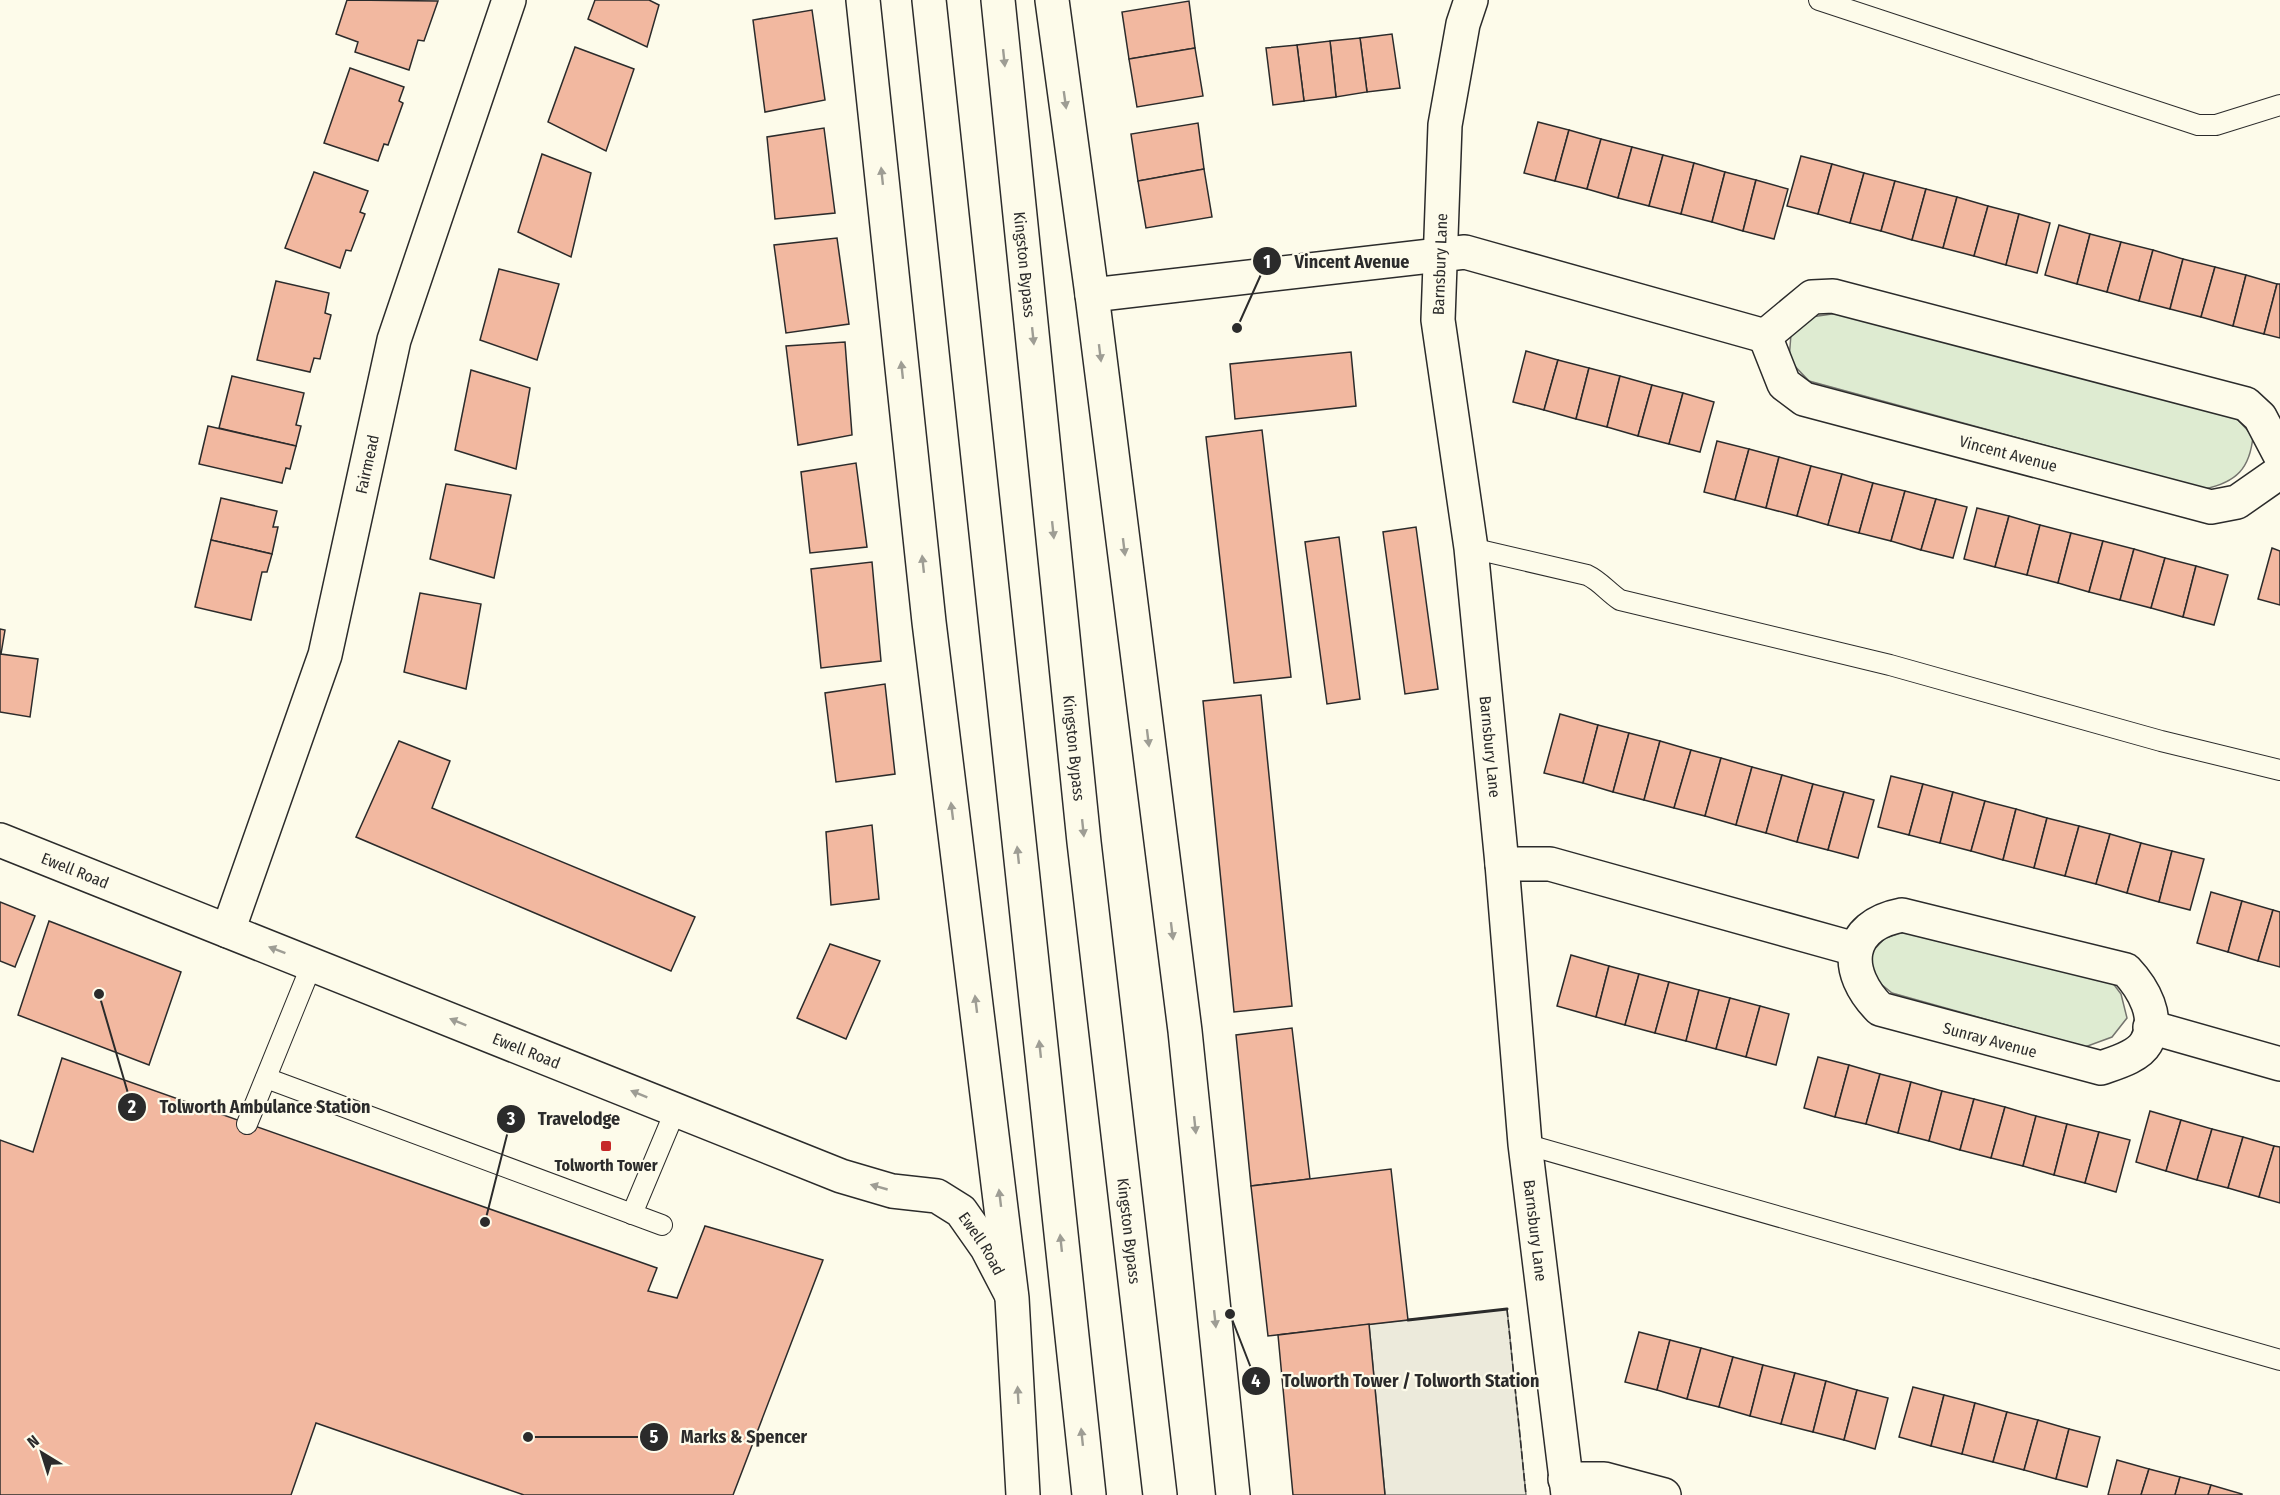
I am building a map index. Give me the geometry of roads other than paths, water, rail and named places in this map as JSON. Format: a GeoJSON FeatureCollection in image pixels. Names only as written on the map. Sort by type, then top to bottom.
{"type":"FeatureCollection","features":[{"type":"Feature","properties":{"kind":"main road","name":"Fairmead"},"geometry":{"type":"LineString","coordinates":[[228,931],[325,655],[394,340],[509,0]]}},
{"type":"Feature","properties":{"kind":"main road"},"geometry":{"type":"LineString","coordinates":[[863,0],[931,634],[1012,1298],[1023,1495]]}},
{"type":"Feature","properties":{"kind":"main road"},"geometry":{"type":"LineString","coordinates":[[929,0],[1013,806],[1089,1495]]}},
{"type":"Feature","properties":{"kind":"main road","name":"Kingston Bypass"},"geometry":{"type":"LineString","coordinates":[[998,0],[1084,842],[1160,1495]]}},
{"type":"Feature","properties":{"kind":"main road"},"geometry":{"type":"LineString","coordinates":[[1052,0],[1092,295],[1185,1031],[1233,1495]]}},
{"type":"Feature","properties":{"kind":"main road","name":"Barnsbury Lane"},"geometry":{"type":"LineString","coordinates":[[1471,0],[1463,24],[1445,125],[1438,320],[1471,548],[1502,864],[1525,1144],[1567,1487]]}},
{"type":"Feature","properties":{"kind":"main road"},"geometry":{"type":"LineString","coordinates":[[1092,295],[1441,253],[1466,252],[1765,336],[1812,297],[1833,296],[2246,404],[2260,417],[2280,454]]}},
{"type":"Feature","properties":{"kind":"main road","name":"Vincent Avenue"},"geometry":{"type":"LineString","coordinates":[[1765,336],[1784,384],[1804,399],[2211,507],[2237,502],[2280,472]]}},
{"type":"Feature","properties":{"kind":"main road","name":"Ewell Road"},"geometry":{"type":"LineString","coordinates":[[0,840],[841,1176],[892,1191],[937,1197],[961,1212],[987,1248],[1012,1298]]}},
{"type":"Feature","properties":{"kind":"main road"},"geometry":{"type":"LineString","coordinates":[[1502,864],[1550,864],[1855,949],[1863,935],[1872,928],[1885,919],[1902,915],[2126,970],[2145,994],[2151,1011],[2150,1027],[2280,1064]]}},
{"type":"Feature","properties":{"kind":"main road","name":"Sunray Avenue"},"geometry":{"type":"LineString","coordinates":[[1855,949],[1854,970],[1860,984],[1880,1009],[2079,1064],[2101,1068],[2120,1062],[2136,1053],[2146,1043],[2150,1027]]}},
{"type":"Feature","properties":{"kind":"main road"},"geometry":{"type":"LineString","coordinates":[[1567,1487],[1604,1479],[1664,1495]]}},
{"type":"Feature","properties":{"kind":"lane"},"geometry":{"type":"LineString","coordinates":[[1819,0],[2198,124],[2216,125],[2280,105]]}},
{"type":"Feature","properties":{"kind":"lane"},"geometry":{"type":"LineString","coordinates":[[1471,548],[1587,575],[1597,580],[1620,600],[1890,665],[2162,741],[2280,771]]}},
{"type":"Feature","properties":{"kind":"lane"},"geometry":{"type":"LineString","coordinates":[[247,1124],[312,964]]}},
{"type":"Feature","properties":{"kind":"lane"},"geometry":{"type":"LineString","coordinates":[[266,1078],[662,1225]]}},
{"type":"Feature","properties":{"kind":"lane"},"geometry":{"type":"LineString","coordinates":[[632,1214],[676,1109]]}},
{"type":"Feature","properties":{"kind":"lane"},"geometry":{"type":"LineString","coordinates":[[1525,1144],[2280,1360]]}},
{"type":"Feature","properties":{"kind":"place","name":"Vincent Avenue"},"geometry":{"type":"Point","coordinates":[1237,328]}},
{"type":"Feature","properties":{"kind":"place","name":"Tolworth Ambulance Station"},"geometry":{"type":"Point","coordinates":[99,994]}},
{"type":"Feature","properties":{"kind":"place","name":"Tolworth Tower"},"geometry":{"type":"Point","coordinates":[606,1146]}},
{"type":"Feature","properties":{"kind":"place","name":"Travelodge"},"geometry":{"type":"Point","coordinates":[485,1222]}},
{"type":"Feature","properties":{"kind":"place","name":"Tolworth Tower / Tolworth Station"},"geometry":{"type":"Point","coordinates":[1230,1314]}},
{"type":"Feature","properties":{"kind":"place","name":"Marks & Spencer"},"geometry":{"type":"Point","coordinates":[528,1437]}}]}
